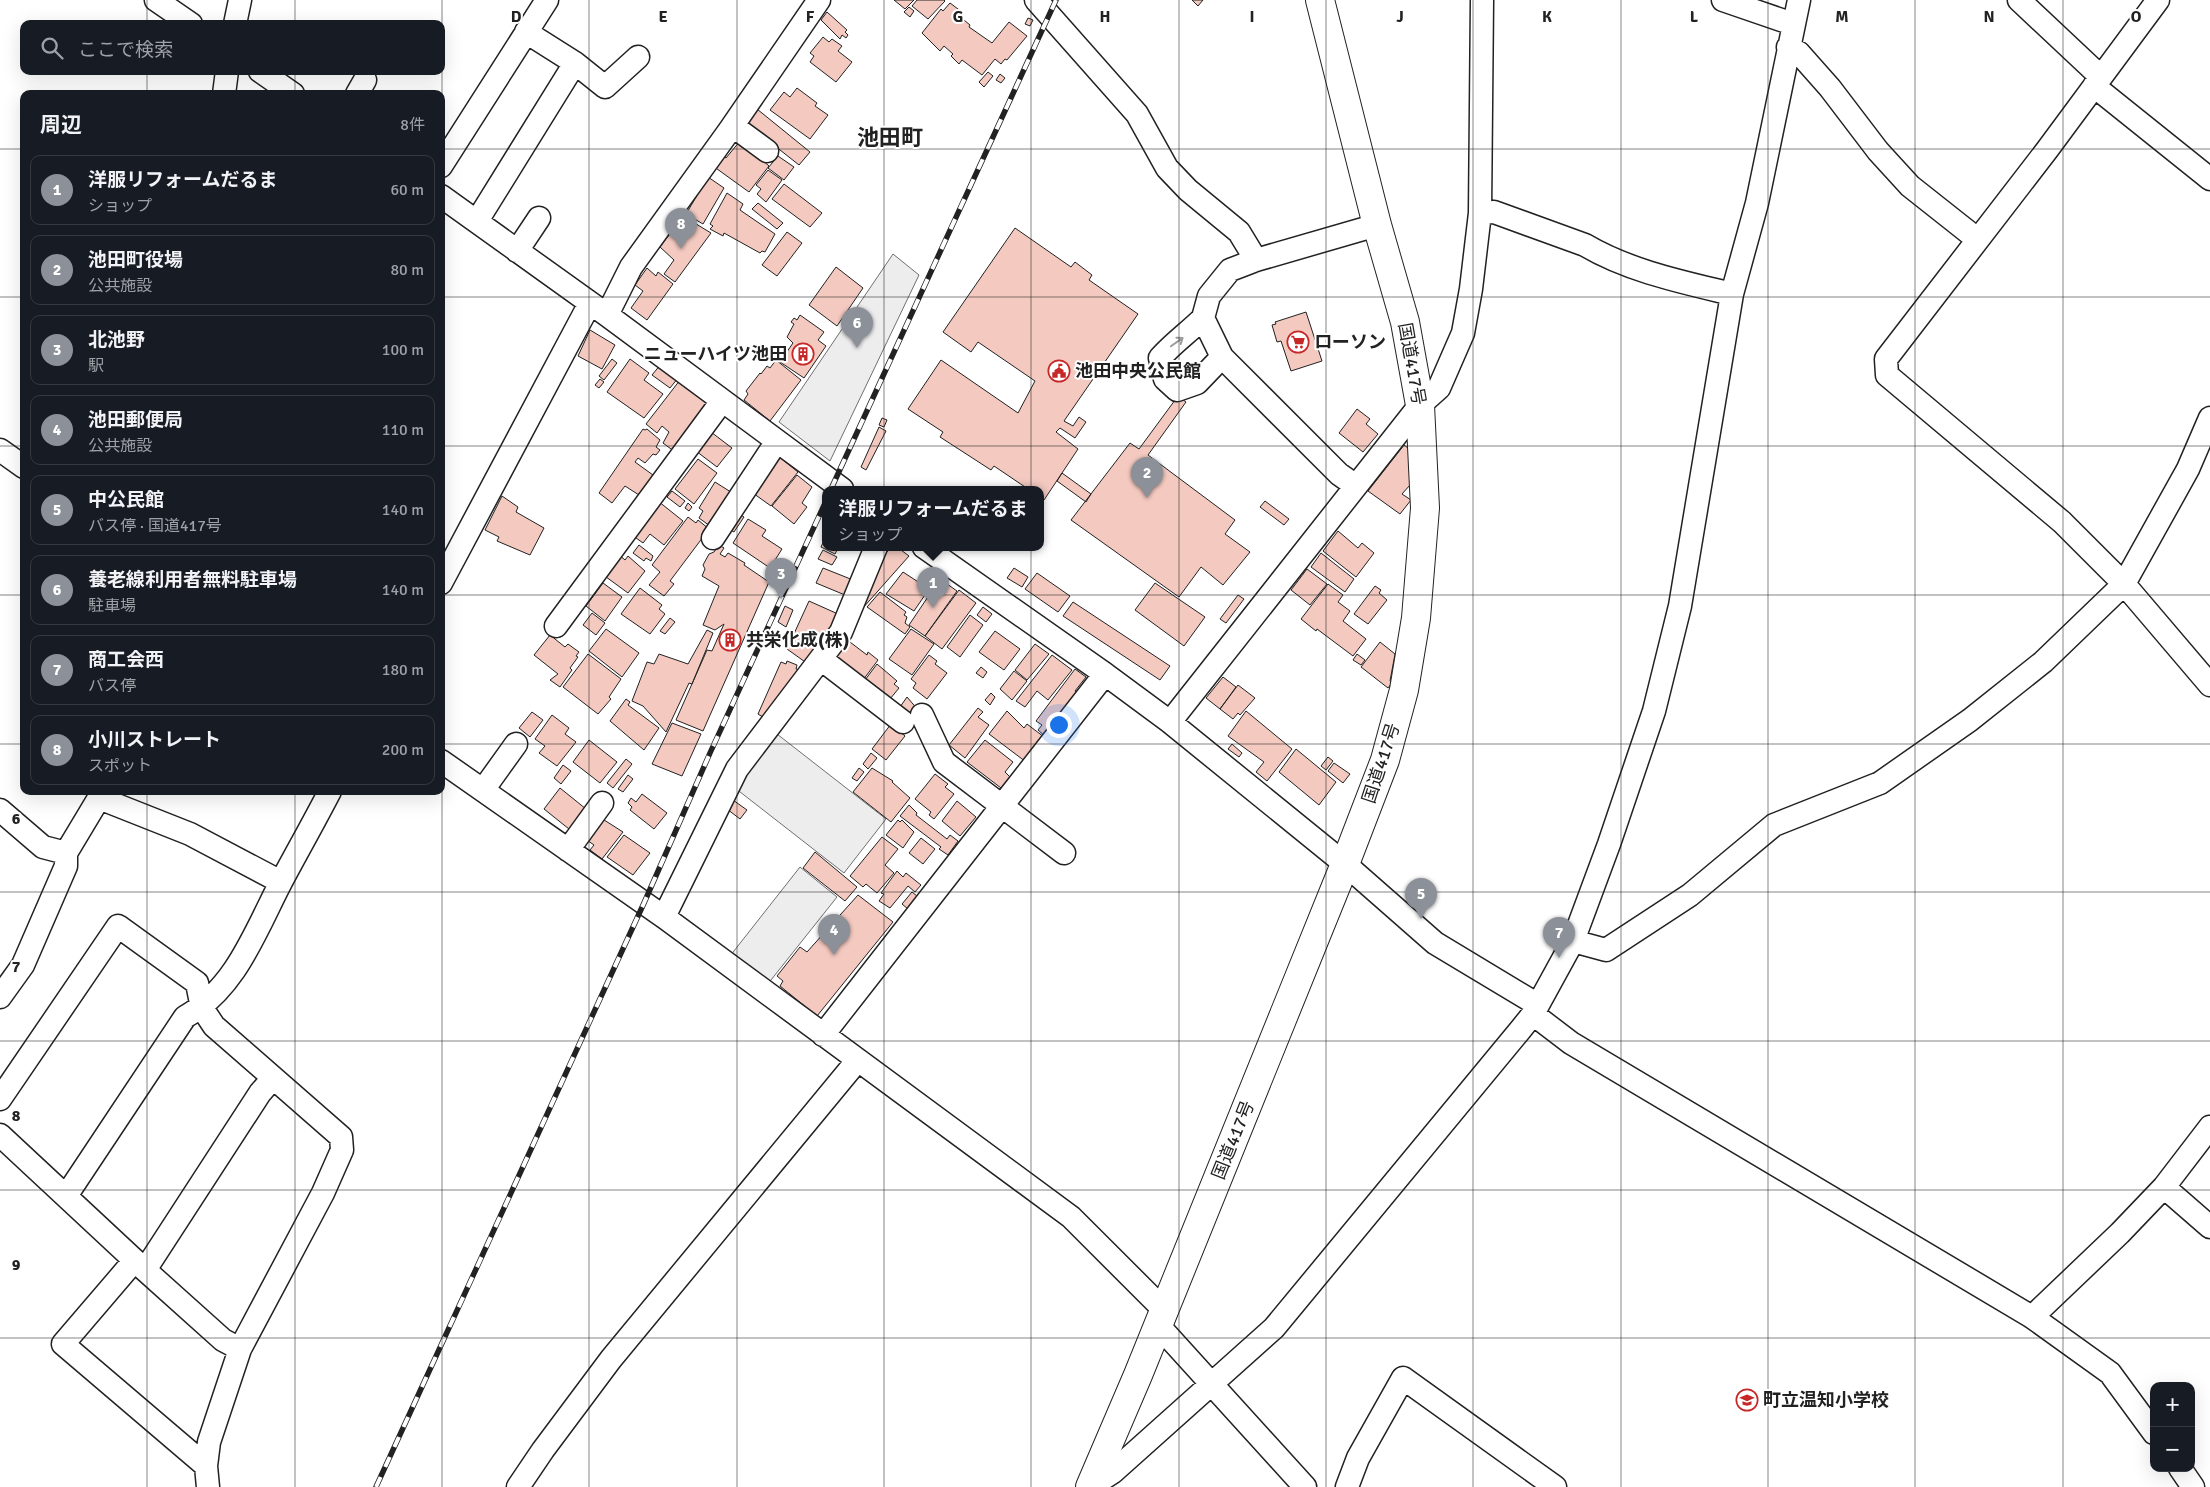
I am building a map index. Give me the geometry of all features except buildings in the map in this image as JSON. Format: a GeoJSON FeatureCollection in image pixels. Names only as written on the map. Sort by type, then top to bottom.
{"type":"FeatureCollection","features":[{"type":"Feature","properties":{"kind":"highway","name":"国道417号"},"geometry":{"type":"LineString","coordinates":[[1090,1487],[1161,1318],[1345,864],[1385,760],[1404,690],[1416,618],[1425,508],[1420,405],[1405,322],[1377,225],[1320,0]]}},
{"type":"Feature","properties":{"kind":"street"},"geometry":{"type":"LineString","coordinates":[[156,0],[185,20]]}},
{"type":"Feature","properties":{"kind":"street"},"geometry":{"type":"LineString","coordinates":[[236,20],[240,0]]}},
{"type":"Feature","properties":{"kind":"street"},"geometry":{"type":"LineString","coordinates":[[445,160],[547,0]]}},
{"type":"Feature","properties":{"kind":"street"},"geometry":{"type":"LineString","coordinates":[[445,577],[599,309],[631,268],[819,0]]}},
{"type":"Feature","properties":{"kind":"street"},"geometry":{"type":"LineString","coordinates":[[1036,0],[1137,114],[1167,168],[1188,190],[1239,232],[1256,260]]}},
{"type":"Feature","properties":{"kind":"street"},"geometry":{"type":"LineString","coordinates":[[1170,722],[1420,405],[1438,388],[1463,333],[1480,213],[1482,0]]}},
{"type":"Feature","properties":{"kind":"street"},"geometry":{"type":"LineString","coordinates":[[1723,0],[1793,24]]}},
{"type":"Feature","properties":{"kind":"street"},"geometry":{"type":"LineString","coordinates":[[1090,1487],[1113,1472],[1274,1328],[1535,1009],[1573,941],[1609,844],[1657,702],[1680,606],[1732,294],[1757,203],[1799,0]]}},
{"type":"Feature","properties":{"kind":"street"},"geometry":{"type":"LineString","coordinates":[[2019,0],[2098,81],[2210,179]]}},
{"type":"Feature","properties":{"kind":"street"},"geometry":{"type":"LineString","coordinates":[[2158,0],[1886,359],[1887,375],[2062,522],[2124,584],[2210,685]]}},
{"type":"Feature","properties":{"kind":"street"},"geometry":{"type":"LineString","coordinates":[[526,32],[575,63],[605,87],[638,57]]}},
{"type":"Feature","properties":{"kind":"street"},"geometry":{"type":"LineString","coordinates":[[1788,47],[1799,53],[1830,88],[1878,152],[1910,186],[1977,239]]}},
{"type":"Feature","properties":{"kind":"street"},"geometry":{"type":"LineString","coordinates":[[476,221],[575,63]]}},
{"type":"Feature","properties":{"kind":"street"},"geometry":{"type":"LineString","coordinates":[[225,90],[226,75]]}},
{"type":"Feature","properties":{"kind":"street"},"geometry":{"type":"LineString","coordinates":[[266,75],[287,90]]}},
{"type":"Feature","properties":{"kind":"street"},"geometry":{"type":"LineString","coordinates":[[732,126],[767,151]]}},
{"type":"Feature","properties":{"kind":"street"},"geometry":{"type":"LineString","coordinates":[[445,199],[599,309],[838,486]]}},
{"type":"Feature","properties":{"kind":"street"},"geometry":{"type":"LineString","coordinates":[[1480,213],[1494,212],[1585,245],[1598,252],[1669,279],[1732,294]]}},
{"type":"Feature","properties":{"kind":"street"},"geometry":{"type":"LineString","coordinates":[[517,251],[539,218]]}},
{"type":"Feature","properties":{"kind":"street"},"geometry":{"type":"LineString","coordinates":[[1222,357],[1197,383],[1184,388],[1177,390],[1164,379],[1160,358],[1203,318],[1209,296],[1230,270],[1256,260],[1377,225]]}},
{"type":"Feature","properties":{"kind":"street"},"geometry":{"type":"LineString","coordinates":[[1203,318],[1222,357],[1340,474],[1356,486]]}},
{"type":"Feature","properties":{"kind":"street"},"geometry":{"type":"LineString","coordinates":[[556,626],[722,401]]}},
{"type":"Feature","properties":{"kind":"street"},"geometry":{"type":"LineString","coordinates":[[1573,941],[1606,950],[1690,895],[1774,826],[1880,782],[1970,720],[2043,662],[2124,584],[2188,469],[2210,418]]}},
{"type":"Feature","properties":{"kind":"street"},"geometry":{"type":"LineString","coordinates":[[713,538],[778,442]]}},
{"type":"Feature","properties":{"kind":"street"},"geometry":{"type":"LineString","coordinates":[[0,450],[20,464]]}},
{"type":"Feature","properties":{"kind":"street"},"geometry":{"type":"LineString","coordinates":[[664,917],[737,768],[841,632],[874,551]]}},
{"type":"Feature","properties":{"kind":"street"},"geometry":{"type":"LineString","coordinates":[[930,551],[1170,722],[1345,864],[1435,943],[1535,1009],[1571,1043],[2032,1317],[2110,1373],[2150,1428]]}},
{"type":"Feature","properties":{"kind":"street"},"geometry":{"type":"LineString","coordinates":[[821,659],[913,718],[944,762],[1064,852]]}},
{"type":"Feature","properties":{"kind":"street"},"geometry":{"type":"LineString","coordinates":[[823,1035],[1105,674]]}},
{"type":"Feature","properties":{"kind":"street"},"geometry":{"type":"LineString","coordinates":[[483,790],[516,744]]}},
{"type":"Feature","properties":{"kind":"street"},"geometry":{"type":"LineString","coordinates":[[445,764],[664,917],[1071,1217],[1161,1318],[1212,1383],[1304,1487]]}},
{"type":"Feature","properties":{"kind":"street"},"geometry":{"type":"LineString","coordinates":[[66,1196],[186,1017],[202,1008],[241,963],[328,795]]}},
{"type":"Feature","properties":{"kind":"street"},"geometry":{"type":"LineString","coordinates":[[0,997],[23,965],[66,866],[66,853],[99,798],[190,834],[282,882]]}},
{"type":"Feature","properties":{"kind":"street"},"geometry":{"type":"LineString","coordinates":[[568,850],[602,803]]}},
{"type":"Feature","properties":{"kind":"street"},"geometry":{"type":"LineString","coordinates":[[0,810],[44,847],[66,853]]}},
{"type":"Feature","properties":{"kind":"street"},"geometry":{"type":"LineString","coordinates":[[0,1099],[118,926],[197,983],[202,1008],[214,1026],[341,1137],[342,1150],[323,1193],[240,1349],[208,1442],[207,1477]]}},
{"type":"Feature","properties":{"kind":"street"},"geometry":{"type":"LineString","coordinates":[[518,1487],[543,1450],[611,1359],[857,1061]]}},
{"type":"Feature","properties":{"kind":"street"},"geometry":{"type":"LineString","coordinates":[[207,1477],[63,1344],[140,1266],[260,1093],[273,1078]]}},
{"type":"Feature","properties":{"kind":"street"},"geometry":{"type":"LineString","coordinates":[[2032,1317],[2120,1233],[2164,1187],[2210,1127]]}},
{"type":"Feature","properties":{"kind":"street"},"geometry":{"type":"LineString","coordinates":[[0,1135],[140,1266],[223,1340],[240,1349]]}},
{"type":"Feature","properties":{"kind":"street"},"geometry":{"type":"LineString","coordinates":[[2164,1187],[2210,1226]]}},
{"type":"Feature","properties":{"kind":"street"},"geometry":{"type":"LineString","coordinates":[[1347,1487],[1358,1458],[1403,1378],[1555,1487]]}},
{"type":"Feature","properties":{"kind":"street"},"geometry":{"type":"LineString","coordinates":[[2183,1472],[2194,1487]]}},
{"type":"Feature","properties":{"kind":"shaded area"},"geometry":{"type":"Polygon","coordinates":[[[893,254],[919,275],[830,461],[779,422],[893,254]]]}},
{"type":"Feature","properties":{"kind":"shaded area"},"geometry":{"type":"Polygon","coordinates":[[[777,734],[886,819],[844,873],[735,788],[777,734]]]}},
{"type":"Feature","properties":{"kind":"shaded area"},"geometry":{"type":"Polygon","coordinates":[[[800,867],[837,897],[767,985],[730,956],[800,867]]]}},
{"type":"Feature","properties":{"kind":"railway"},"geometry":{"type":"LineString","coordinates":[[832,486],[1056,0]]}},
{"type":"Feature","properties":{"kind":"railway"},"geometry":{"type":"LineString","coordinates":[[376,1487],[822,510]]}},
{"type":"Feature","properties":{"kind":"place","name":"小川ストレート"},"geometry":{"type":"Point","coordinates":[681,249]}},
{"type":"Feature","properties":{"kind":"place","name":"ローソン"},"geometry":{"type":"Point","coordinates":[1298,342]}},
{"type":"Feature","properties":{"kind":"place","name":"養老線利用者無料駐車場"},"geometry":{"type":"Point","coordinates":[857,348]}},
{"type":"Feature","properties":{"kind":"place","name":"ニューハイツ池田"},"geometry":{"type":"Point","coordinates":[803,354]}},
{"type":"Feature","properties":{"kind":"place","name":"池田中央公民館"},"geometry":{"type":"Point","coordinates":[1059,371]}},
{"type":"Feature","properties":{"kind":"place","name":"池田町役場"},"geometry":{"type":"Point","coordinates":[1147,498]}},
{"type":"Feature","properties":{"kind":"place","name":"北池野"},"geometry":{"type":"Point","coordinates":[781,599]}},
{"type":"Feature","properties":{"kind":"place","name":"洋服リフォームだるま"},"geometry":{"type":"Point","coordinates":[933,608]}},
{"type":"Feature","properties":{"kind":"place","name":"共栄化成(株)"},"geometry":{"type":"Point","coordinates":[730,640]}},
{"type":"Feature","properties":{"kind":"place","name":"中公民館"},"geometry":{"type":"Point","coordinates":[1421,919]}},
{"type":"Feature","properties":{"kind":"place","name":"池田郵便局"},"geometry":{"type":"Point","coordinates":[834,955]}},
{"type":"Feature","properties":{"kind":"place","name":"商工会西"},"geometry":{"type":"Point","coordinates":[1559,958]}},
{"type":"Feature","properties":{"kind":"place","name":"町立温知小学校"},"geometry":{"type":"Point","coordinates":[1747,1400]}},
{"type":"Feature","properties":{"kind":"district","name":"池田町"},"geometry":{"type":"Point","coordinates":[890,137]}}]}
